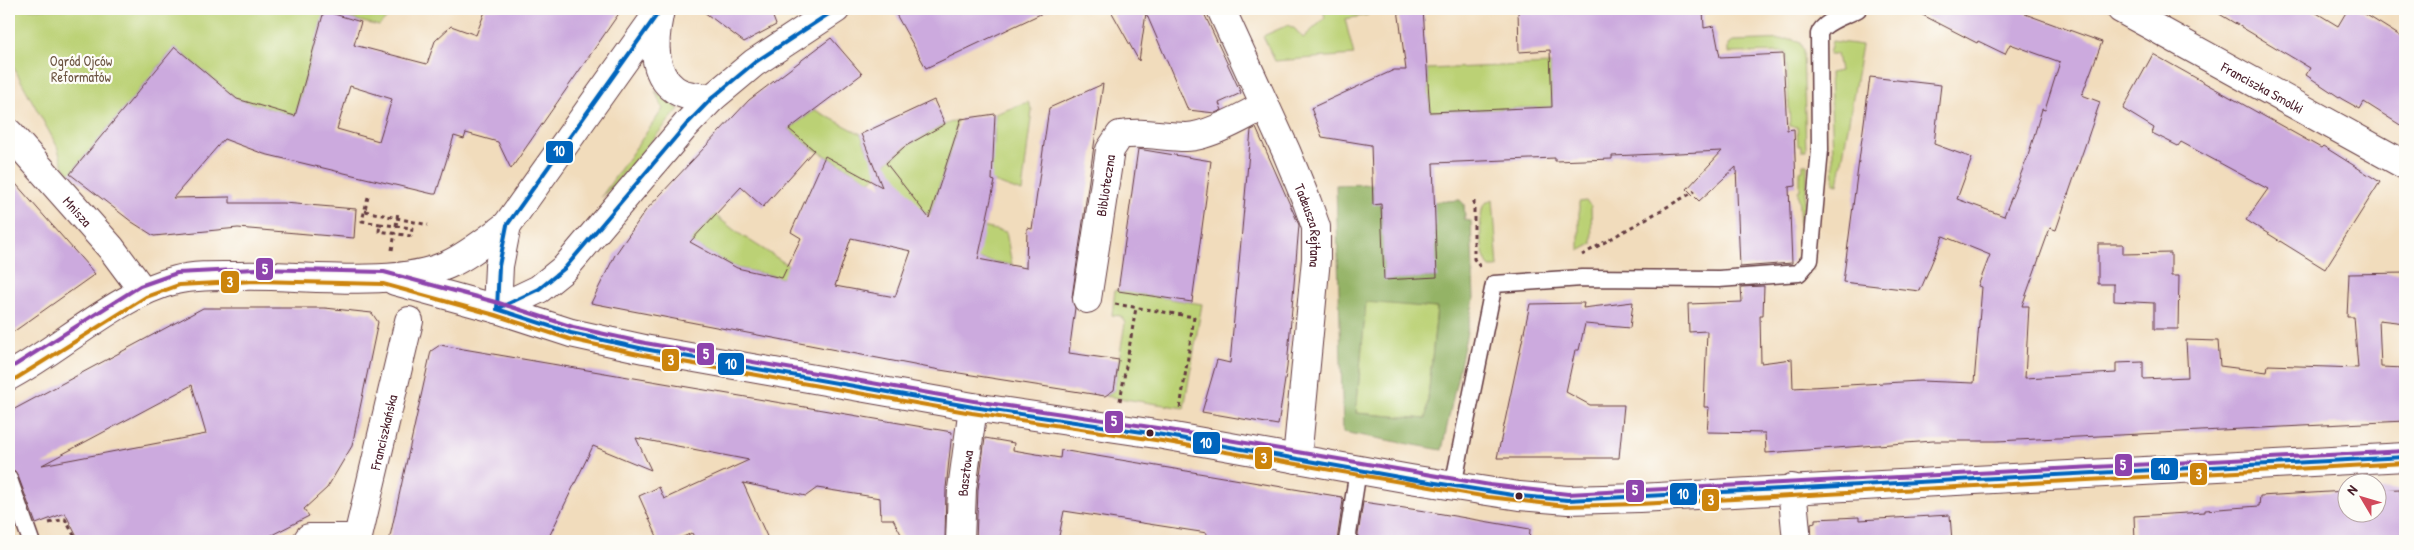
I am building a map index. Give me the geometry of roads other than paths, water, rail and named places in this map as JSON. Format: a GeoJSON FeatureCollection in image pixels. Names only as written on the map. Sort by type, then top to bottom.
{"type":"FeatureCollection","features":[{"type":"Feature","properties":{"kind":"street"},"geometry":{"type":"LineString","coordinates":[[498,309],[540,289],[565,268],[686,124],[712,98],[768,52],[836,9]]}},
{"type":"Feature","properties":{"kind":"street","name":"Tadeusza Rejtana"},"geometry":{"type":"LineString","coordinates":[[1221,9],[1286,151],[1316,228],[1316,259],[1297,459]]}},
{"type":"Feature","properties":{"kind":"street","name":"Franciszka Smolki"},"geometry":{"type":"LineString","coordinates":[[2121,9],[2405,165]]}},
{"type":"Feature","properties":{"kind":"street"},"geometry":{"type":"LineString","coordinates":[[661,10],[655,47],[663,75],[674,89],[690,96],[712,98]]}},
{"type":"Feature","properties":{"kind":"street"},"geometry":{"type":"LineString","coordinates":[[9,376],[143,291],[178,279],[255,275],[384,278],[415,275],[447,265],[475,249],[507,225],[661,10]]}},
{"type":"Feature","properties":{"kind":"street","name":"Biblioteczna"},"geometry":{"type":"LineString","coordinates":[[1087,299],[1110,150],[1120,135],[1136,132],[1188,137],[1209,132],[1265,105]]}},
{"type":"Feature","properties":{"kind":"street","name":"Mnisza"},"geometry":{"type":"LineString","coordinates":[[9,133],[111,248],[143,291]]}},
{"type":"Feature","properties":{"kind":"street"},"geometry":{"type":"LineString","coordinates":[[498,309],[499,266],[507,225]]}},
{"type":"Feature","properties":{"kind":"street"},"geometry":{"type":"LineString","coordinates":[[384,278],[498,309],[571,333],[644,350],[1520,496],[1568,500],[1639,498],[1792,488],[2405,457]]}},
{"type":"Feature","properties":{"kind":"street","name":"Franciszkańska"},"geometry":{"type":"LineString","coordinates":[[357,539],[409,321]]}},
{"type":"Feature","properties":{"kind":"street","name":"Basztowa"},"geometry":{"type":"LineString","coordinates":[[960,541],[962,489],[973,406]]}},
{"type":"Feature","properties":{"kind":"street"},"geometry":{"type":"LineString","coordinates":[[1792,488],[1797,541]]}},
{"type":"Feature","properties":{"kind":"street"},"geometry":{"type":"LineString","coordinates":[[307,541],[310,538],[357,539]]}},
{"type":"Feature","properties":{"kind":"lane"},"geometry":{"type":"LineString","coordinates":[[1453,486],[1494,284],[1582,278],[1719,279],[1799,273],[1810,260],[1820,150],[1819,34],[1821,27],[1827,23],[1844,17],[1858,9]]}},
{"type":"Feature","properties":{"kind":"lane"},"geometry":{"type":"LineString","coordinates":[[1347,541],[1358,470]]}},
{"type":"Feature","properties":{"kind":"lane"},"geometry":{"type":"LineString","coordinates":[[9,479],[29,535]]}},
{"type":"Feature","properties":{"kind":"park label","name":"Ogród Ojców Reformatów"},"geometry":{"type":"Point","coordinates":[81,68]}}]}
